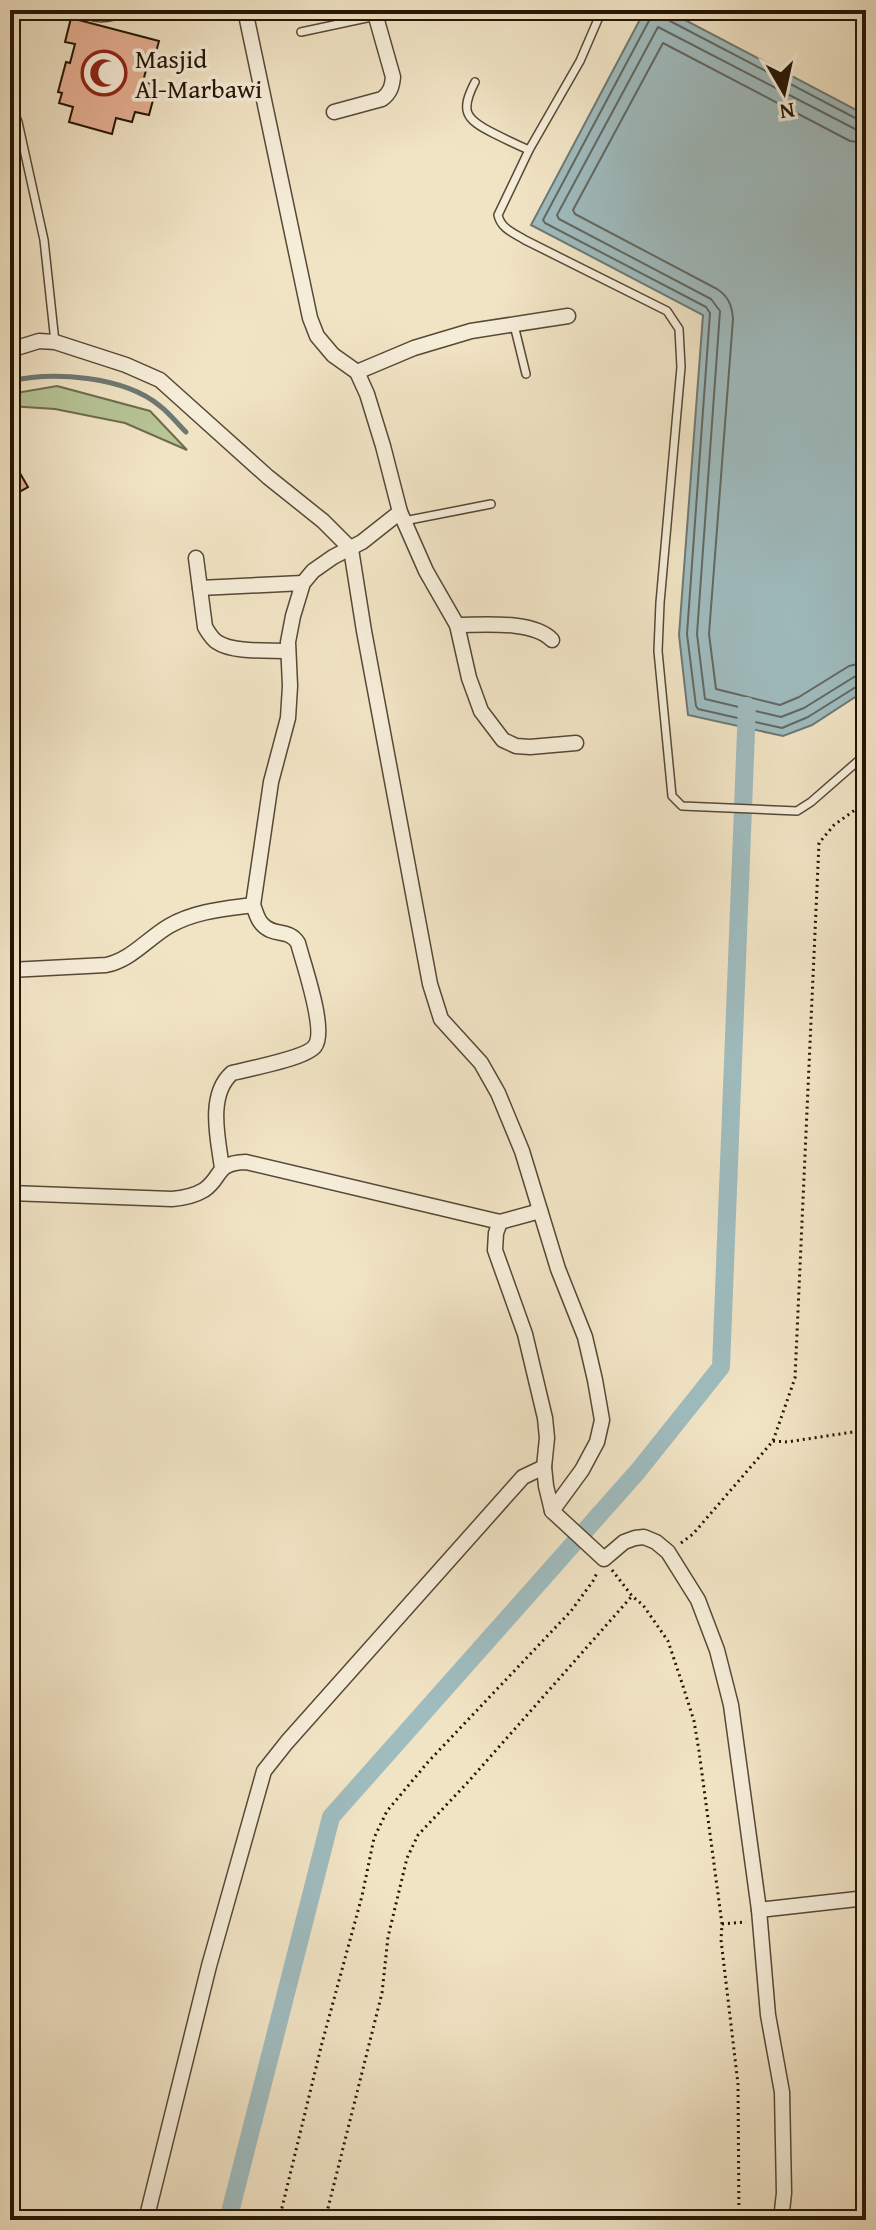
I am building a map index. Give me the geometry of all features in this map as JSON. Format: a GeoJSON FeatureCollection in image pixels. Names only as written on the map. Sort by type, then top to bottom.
{"type":"FeatureCollection","features":[{"type":"Feature","properties":{"kind":"street"},"geometry":{"type":"LineString","coordinates":[[245,10],[310,318],[317,336],[333,355],[357,372],[375,415],[402,517],[426,571],[457,625],[469,678],[481,711],[503,740],[516,746],[576,743]]}},
{"type":"Feature","properties":{"kind":"street"},"geometry":{"type":"LineString","coordinates":[[334,112],[374,102],[388,94],[393,77],[375,13]]}},
{"type":"Feature","properties":{"kind":"street"},"geometry":{"type":"LineString","coordinates":[[357,372],[414,348],[471,331],[568,316]]}},
{"type":"Feature","properties":{"kind":"street"},"geometry":{"type":"LineString","coordinates":[[10,350],[39,341],[55,342],[126,365],[160,380],[268,477],[323,521],[351,549],[430,984],[441,1019],[481,1063],[498,1093],[522,1151],[558,1269],[585,1337],[595,1380],[602,1420],[597,1442],[556,1515]]}},
{"type":"Feature","properties":{"kind":"street"},"geometry":{"type":"LineString","coordinates":[[222,1168],[217,1103],[224,1081],[232,1073],[306,1053],[318,1039],[314,999],[298,943],[289,933],[265,928],[253,905],[271,782],[288,718],[288,642],[293,616],[303,583],[313,571],[402,517]]}},
{"type":"Feature","properties":{"kind":"street"},"geometry":{"type":"LineString","coordinates":[[196,558],[205,627],[218,643],[247,650],[288,651]]}},
{"type":"Feature","properties":{"kind":"street"},"geometry":{"type":"LineString","coordinates":[[200,588],[303,583]]}},
{"type":"Feature","properties":{"kind":"street"},"geometry":{"type":"LineString","coordinates":[[457,625],[537,630],[552,640]]}},
{"type":"Feature","properties":{"kind":"street"},"geometry":{"type":"LineString","coordinates":[[10,970],[117,963],[189,916],[253,905]]}},
{"type":"Feature","properties":{"kind":"street"},"geometry":{"type":"LineString","coordinates":[[10,1193],[188,1197],[207,1188],[222,1168],[246,1162],[500,1222],[540,1211]]}},
{"type":"Feature","properties":{"kind":"street"},"geometry":{"type":"LineString","coordinates":[[500,1222],[495,1250],[525,1334],[545,1418],[546,1486],[556,1515],[600,1555],[624,1542],[644,1537],[668,1552],[698,1600],[721,1664],[731,1705],[759,1915],[768,2015],[782,2092],[784,2193],[781,2220]]}},
{"type":"Feature","properties":{"kind":"street"},"geometry":{"type":"LineString","coordinates":[[146,2220],[209,1966],[264,1771],[523,1477],[544,1467]]}},
{"type":"Feature","properties":{"kind":"street"},"geometry":{"type":"LineString","coordinates":[[759,1915],[866,1898]]}},
{"type":"Feature","properties":{"kind":"lane"},"geometry":{"type":"LineString","coordinates":[[77,10],[101,18],[128,10]]}},
{"type":"Feature","properties":{"kind":"lane"},"geometry":{"type":"LineString","coordinates":[[602,10],[580,61],[529,150],[498,215],[504,227],[525,240],[667,311],[679,329],[681,367],[658,651],[672,796],[682,806],[797,811],[866,754]]}},
{"type":"Feature","properties":{"kind":"lane"},"geometry":{"type":"LineString","coordinates":[[301,32],[375,13]]}},
{"type":"Feature","properties":{"kind":"lane"},"geometry":{"type":"LineString","coordinates":[[475,82],[468,97],[467,112],[475,124],[529,150]]}},
{"type":"Feature","properties":{"kind":"lane"},"geometry":{"type":"LineString","coordinates":[[10,102],[18,122],[44,240],[55,342]]}},
{"type":"Feature","properties":{"kind":"lane"},"geometry":{"type":"LineString","coordinates":[[514,325],[526,374]]}},
{"type":"Feature","properties":{"kind":"lane"},"geometry":{"type":"LineString","coordinates":[[402,517],[491,504]]}},
{"type":"Feature","properties":{"kind":"path"},"geometry":{"type":"LineString","coordinates":[[668,1552],[693,1534],[773,1441],[795,1378],[819,843],[834,825],[866,802]]}},
{"type":"Feature","properties":{"kind":"path"},"geometry":{"type":"LineString","coordinates":[[773,1441],[787,1442],[866,1430]]}},
{"type":"Feature","properties":{"kind":"path"},"geometry":{"type":"LineString","coordinates":[[600,1555],[632,1596],[643,1605],[668,1641],[694,1721],[722,1924],[721,1940],[738,2084],[739,2220]]}},
{"type":"Feature","properties":{"kind":"path"},"geometry":{"type":"LineString","coordinates":[[279,2220],[374,1838],[387,1811],[428,1762],[571,1611],[593,1581],[600,1555]]}},
{"type":"Feature","properties":{"kind":"path"},"geometry":{"type":"LineString","coordinates":[[325,2220],[382,1993],[391,1923],[407,1858],[418,1835],[632,1596]]}},
{"type":"Feature","properties":{"kind":"path"},"geometry":{"type":"LineString","coordinates":[[722,1924],[759,1915]]}},
{"type":"Feature","properties":{"kind":"green space"},"geometry":{"type":"Polygon","coordinates":[[[57,386],[150,411],[187,450],[125,423],[55,409],[10,406],[10,394],[57,386]]]}},
{"type":"Feature","properties":{"kind":"water"},"geometry":{"type":"Polygon","coordinates":[[[645,10],[666,10],[866,115],[866,690],[812,725],[783,736],[688,715],[679,635],[703,315],[531,225],[645,10]]]}},
{"type":"Feature","properties":{"kind":"building","name":"Masjid Al-Marbawi"},"geometry":{"type":"Polygon","coordinates":[[[71,18],[159,41],[153,63],[148,62],[143,82],[157,85],[149,115],[135,112],[132,122],[116,118],[112,134],[69,122],[73,107],[59,103],[62,93],[58,92],[66,62],[70,63],[75,44],[65,42],[71,18]]]}},
{"type":"Feature","properties":{"kind":"building"},"geometry":{"type":"Polygon","coordinates":[[[17,468],[28,487],[10,497],[10,473],[17,468]]]}},
{"type":"Feature","properties":{"kind":"waterway"},"geometry":{"type":"LineString","coordinates":[[10,381],[47,376],[108,382],[145,396],[186,432]]}},
{"type":"Feature","properties":{"kind":"waterway"},"geometry":{"type":"LineString","coordinates":[[228,2220],[331,1817],[638,1471],[721,1367],[747,706]]}},
{"type":"Feature","properties":{"kind":"place","name":"Masjid Al-Marbawi"},"geometry":{"type":"Point","coordinates":[104,73]}}]}
